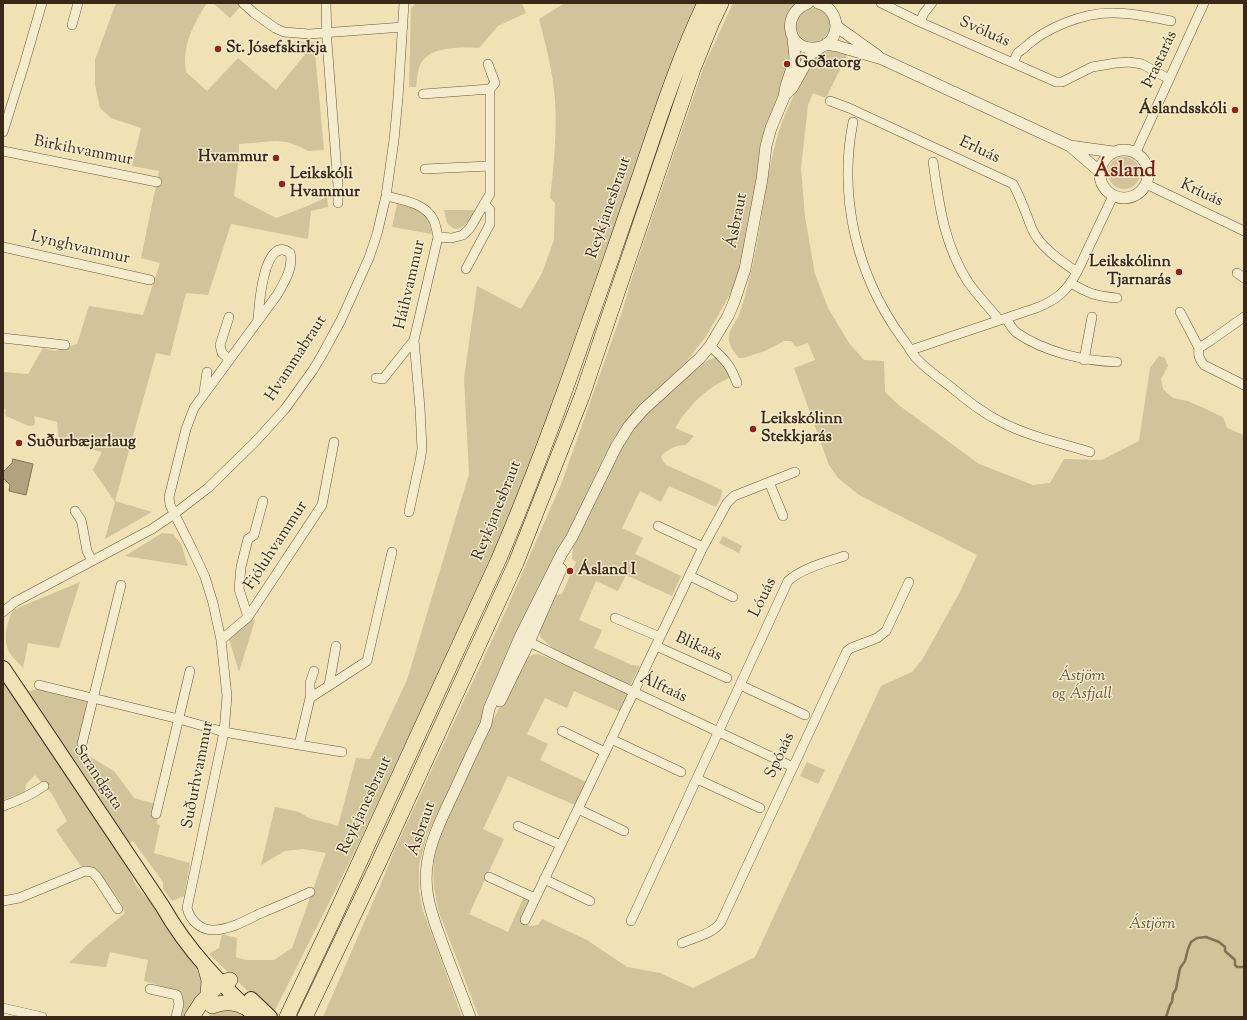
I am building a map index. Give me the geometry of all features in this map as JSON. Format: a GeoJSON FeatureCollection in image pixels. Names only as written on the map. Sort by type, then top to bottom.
{"type":"FeatureCollection","features":[{"type":"Feature","properties":{"kind":"highway","name":"Reykjanesbraut"},"geometry":{"type":"LineString","coordinates":[[288,1015],[498,560],[532,480],[673,82],[705,3]]}},
{"type":"Feature","properties":{"kind":"highway"},"geometry":{"type":"LineString","coordinates":[[305,1017],[378,864],[516,563],[582,396],[693,69],[721,3]]}},
{"type":"Feature","properties":{"kind":"highway"},"geometry":{"type":"LineString","coordinates":[[205,966],[209,980],[207,1006]]}},
{"type":"Feature","properties":{"kind":"highway"},"geometry":{"type":"LineString","coordinates":[[207,1006],[226,984]]}},
{"type":"Feature","properties":{"kind":"highway"},"geometry":{"type":"LineString","coordinates":[[192,1017],[197,1008],[224,1002],[232,1002],[252,1013]]}},
{"type":"Feature","properties":{"kind":"main road","name":"Strandgata"},"geometry":{"type":"LineString","coordinates":[[3,668],[163,907],[176,930],[205,966],[270,1017]]}},
{"type":"Feature","properties":{"kind":"main road","name":"Strandgata"},"geometry":{"type":"LineString","coordinates":[[163,907],[178,921],[202,950],[226,984],[252,1013]]}},
{"type":"Feature","properties":{"kind":"street"},"geometry":{"type":"LineString","coordinates":[[3,132],[42,3]]}},
{"type":"Feature","properties":{"kind":"street"},"geometry":{"type":"LineString","coordinates":[[72,25],[78,3]]}},
{"type":"Feature","properties":{"kind":"street"},"geometry":{"type":"LineString","coordinates":[[243,3],[275,28],[284,32],[309,34],[403,27]]}},
{"type":"Feature","properties":{"kind":"street"},"geometry":{"type":"LineString","coordinates":[[326,3],[338,203]]}},
{"type":"Feature","properties":{"kind":"street","name":"Hvammabraut"},"geometry":{"type":"LineString","coordinates":[[3,612],[15,602],[152,529],[208,488],[256,441],[285,409],[313,370],[341,320],[369,258],[377,234],[386,196],[397,115],[404,3]]}},
{"type":"Feature","properties":{"kind":"street","name":"Svöluás"},"geometry":{"type":"LineString","coordinates":[[881,3],[920,22],[1057,82],[1062,82],[1092,67],[1129,62],[1142,64],[1169,79]]}},
{"type":"Feature","properties":{"kind":"street"},"geometry":{"type":"LineString","coordinates":[[920,22],[924,13],[932,3]]}},
{"type":"Feature","properties":{"kind":"street","name":"Þrastarás"},"geometry":{"type":"LineString","coordinates":[[1136,152],[1204,3]]}},
{"type":"Feature","properties":{"kind":"street"},"geometry":{"type":"LineString","coordinates":[[804,4],[795,11],[790,24],[791,31],[796,42],[805,47],[811,48],[837,46],[882,59],[1070,146],[1099,171]]}},
{"type":"Feature","properties":{"kind":"street"},"geometry":{"type":"LineString","coordinates":[[824,4],[835,18],[836,32],[824,46]]}},
{"type":"Feature","properties":{"kind":"street","name":"Svöluás"},"geometry":{"type":"LineString","coordinates":[[1014,63],[1017,54],[1030,42],[1046,32],[1073,20],[1095,14],[1112,12],[1128,13],[1171,21]]}},
{"type":"Feature","properties":{"kind":"street"},"geometry":{"type":"LineString","coordinates":[[836,26],[882,59]]}},
{"type":"Feature","properties":{"kind":"street","name":"Ásbraut"},"geometry":{"type":"LineString","coordinates":[[470,1017],[435,923],[427,891],[426,877],[429,854],[438,826],[486,724],[494,713],[525,639],[565,560],[572,537],[616,446],[629,426],[643,410],[700,358],[710,346],[728,316],[740,287],[745,269],[762,179],[766,146],[771,128],[784,97],[794,59],[793,37]]}},
{"type":"Feature","properties":{"kind":"street","name":"Ásbraut"},"geometry":{"type":"LineString","coordinates":[[784,97],[792,88],[811,54],[824,46]]}},
{"type":"Feature","properties":{"kind":"street"},"geometry":{"type":"LineString","coordinates":[[423,94],[490,89],[496,83],[488,64]]}},
{"type":"Feature","properties":{"kind":"street"},"geometry":{"type":"LineString","coordinates":[[438,237],[452,238],[463,236],[470,228],[490,194],[490,89]]}},
{"type":"Feature","properties":{"kind":"street","name":"Erluás"},"geometry":{"type":"LineString","coordinates":[[830,101],[849,108],[1013,184],[1033,231],[1054,256],[1077,272]]}},
{"type":"Feature","properties":{"kind":"street"},"geometry":{"type":"LineString","coordinates":[[853,122],[848,156],[848,183],[850,212],[856,242],[865,271],[881,305],[916,357],[959,394],[1000,422],[1025,432],[1090,452]]}},
{"type":"Feature","properties":{"kind":"street"},"geometry":{"type":"LineString","coordinates":[[1070,146],[1113,152]]}},
{"type":"Feature","properties":{"kind":"street"},"geometry":{"type":"LineString","coordinates":[[1128,150],[1136,152],[1146,163],[1148,178],[1146,184],[1135,196],[1120,198],[1113,196],[1102,186],[1099,171],[1102,163],[1106,157],[1113,152],[1128,150]]}},
{"type":"Feature","properties":{"kind":"street","name":"Birkihvammur"},"geometry":{"type":"LineString","coordinates":[[3,151],[157,182]]}},
{"type":"Feature","properties":{"kind":"street"},"geometry":{"type":"LineString","coordinates":[[933,162],[938,201],[951,249],[968,282],[1002,319],[1016,332],[1055,351],[1084,360],[1117,362]]}},
{"type":"Feature","properties":{"kind":"street"},"geometry":{"type":"LineString","coordinates":[[425,169],[490,166]]}},
{"type":"Feature","properties":{"kind":"street","name":"Kríuás"},"geometry":{"type":"LineString","coordinates":[[1146,184],[1244,231]]}},
{"type":"Feature","properties":{"kind":"street","name":"Háihvammur"},"geometry":{"type":"LineString","coordinates":[[386,196],[422,207],[428,212],[434,221],[438,237],[414,340],[422,448],[409,512]]}},
{"type":"Feature","properties":{"kind":"street"},"geometry":{"type":"LineString","coordinates":[[911,350],[1048,303],[1060,296],[1071,284],[1113,196]]}},
{"type":"Feature","properties":{"kind":"street"},"geometry":{"type":"LineString","coordinates":[[466,269],[490,224],[490,210],[484,204]]}},
{"type":"Feature","properties":{"kind":"street","name":"Lynghvammur"},"geometry":{"type":"LineString","coordinates":[[3,247],[150,280]]}},
{"type":"Feature","properties":{"kind":"street","name":"Suðurhvammur"},"geometry":{"type":"LineString","coordinates":[[258,319],[260,297],[270,258],[279,250],[286,251],[290,253],[291,257],[287,275],[277,295],[194,408],[186,429],[169,497],[170,505],[174,514],[205,577],[213,603],[221,640],[227,696],[224,732],[187,908],[193,921],[208,929],[215,930],[236,925],[310,892]]}},
{"type":"Feature","properties":{"kind":"street"},"geometry":{"type":"LineString","coordinates":[[1071,284],[1087,293],[1117,298]]}},
{"type":"Feature","properties":{"kind":"street"},"geometry":{"type":"LineString","coordinates":[[1180,312],[1199,348],[1198,354],[1204,365],[1244,385]]}},
{"type":"Feature","properties":{"kind":"street"},"geometry":{"type":"LineString","coordinates":[[229,317],[220,345],[222,353],[229,359]]}},
{"type":"Feature","properties":{"kind":"street"},"geometry":{"type":"LineString","coordinates":[[1084,360],[1092,317]]}},
{"type":"Feature","properties":{"kind":"street"},"geometry":{"type":"LineString","coordinates":[[1199,348],[1244,317]]}},
{"type":"Feature","properties":{"kind":"street"},"geometry":{"type":"LineString","coordinates":[[3,338],[65,345]]}},
{"type":"Feature","properties":{"kind":"street","name":"Háihvammur"},"geometry":{"type":"LineString","coordinates":[[376,378],[383,379],[414,340]]}},
{"type":"Feature","properties":{"kind":"street"},"geometry":{"type":"LineString","coordinates":[[710,346],[728,362],[737,383]]}},
{"type":"Feature","properties":{"kind":"street"},"geometry":{"type":"LineString","coordinates":[[203,395],[207,372]]}},
{"type":"Feature","properties":{"kind":"street","name":"Fjóluhvammur"},"geometry":{"type":"LineString","coordinates":[[221,640],[248,617],[322,505],[334,442]]}},
{"type":"Feature","properties":{"kind":"street","name":"Blikaás"},"geometry":{"type":"LineString","coordinates":[[525,920],[703,547],[727,503],[734,496],[795,472]]}},
{"type":"Feature","properties":{"kind":"street"},"geometry":{"type":"LineString","coordinates":[[769,482],[783,516]]}},
{"type":"Feature","properties":{"kind":"street","name":"Fjóluhvammur"},"geometry":{"type":"LineString","coordinates":[[248,617],[238,589],[241,567],[248,539],[254,535],[263,501]]}},
{"type":"Feature","properties":{"kind":"street"},"geometry":{"type":"LineString","coordinates":[[75,511],[81,520],[87,551],[92,561]]}},
{"type":"Feature","properties":{"kind":"street"},"geometry":{"type":"LineString","coordinates":[[658,526],[703,547]]}},
{"type":"Feature","properties":{"kind":"street"},"geometry":{"type":"LineString","coordinates":[[310,698],[367,661],[392,552]]}},
{"type":"Feature","properties":{"kind":"street","name":"Lóuás"},"geometry":{"type":"LineString","coordinates":[[631,921],[788,580],[801,572],[844,556]]}},
{"type":"Feature","properties":{"kind":"street"},"geometry":{"type":"LineString","coordinates":[[690,576],[733,597]]}},
{"type":"Feature","properties":{"kind":"street","name":"Spóaás"},"geometry":{"type":"LineString","coordinates":[[682,943],[712,931],[717,928],[721,922],[847,650],[877,638],[886,631],[910,582]]}},
{"type":"Feature","properties":{"kind":"street"},"geometry":{"type":"LineString","coordinates":[[82,744],[121,585]]}},
{"type":"Feature","properties":{"kind":"street","name":"Hvammabraut"},"geometry":{"type":"LineString","coordinates":[[3,604],[15,602]]}},
{"type":"Feature","properties":{"kind":"street","name":"Blikaás"},"geometry":{"type":"LineString","coordinates":[[615,618],[660,637]]}},
{"type":"Feature","properties":{"kind":"street","name":"Álftaás"},"geometry":{"type":"LineString","coordinates":[[525,639],[570,662],[793,767]]}},
{"type":"Feature","properties":{"kind":"street"},"geometry":{"type":"LineString","coordinates":[[329,685],[336,646]]}},
{"type":"Feature","properties":{"kind":"street","name":"Blikaás"},"geometry":{"type":"LineString","coordinates":[[656,646],[727,678]]}},
{"type":"Feature","properties":{"kind":"street"},"geometry":{"type":"LineString","coordinates":[[156,814],[190,671]]}},
{"type":"Feature","properties":{"kind":"street"},"geometry":{"type":"LineString","coordinates":[[299,745],[310,698],[310,683],[314,671]]}},
{"type":"Feature","properties":{"kind":"street"},"geometry":{"type":"LineString","coordinates":[[39,685],[179,719],[224,732],[342,752]]}},
{"type":"Feature","properties":{"kind":"street"},"geometry":{"type":"LineString","coordinates":[[740,685],[805,715]]}},
{"type":"Feature","properties":{"kind":"street"},"geometry":{"type":"LineString","coordinates":[[562,732],[605,752]]}},
{"type":"Feature","properties":{"kind":"street"},"geometry":{"type":"LineString","coordinates":[[611,740],[681,772]]}},
{"type":"Feature","properties":{"kind":"street"},"geometry":{"type":"LineString","coordinates":[[697,779],[760,808]]}},
{"type":"Feature","properties":{"kind":"street"},"geometry":{"type":"LineString","coordinates":[[3,806],[14,803],[44,786]]}},
{"type":"Feature","properties":{"kind":"street"},"geometry":{"type":"LineString","coordinates":[[578,809],[624,831]]}},
{"type":"Feature","properties":{"kind":"street"},"geometry":{"type":"LineString","coordinates":[[518,826],[561,845]]}},
{"type":"Feature","properties":{"kind":"street"},"geometry":{"type":"LineString","coordinates":[[3,901],[18,898],[85,871],[92,872],[97,877],[118,909]]}},
{"type":"Feature","properties":{"kind":"street"},"geometry":{"type":"LineString","coordinates":[[489,877],[535,898]]}},
{"type":"Feature","properties":{"kind":"street"},"geometry":{"type":"LineString","coordinates":[[544,880],[590,901]]}},
{"type":"Feature","properties":{"kind":"street"},"geometry":{"type":"LineString","coordinates":[[150,989],[177,995],[179,1004],[176,1017]]}},
{"type":"Feature","properties":{"kind":"street"},"geometry":{"type":"LineString","coordinates":[[3,1008],[42,1017]]}},
{"type":"Feature","properties":{"kind":"green space"},"geometry":{"type":"Polygon","coordinates":[[[116,3],[207,3],[193,27],[187,44],[185,62],[186,72],[207,91],[238,58],[276,90],[307,52],[295,42],[314,42],[324,150],[308,151],[287,142],[276,141],[239,144],[234,196],[276,218],[327,197],[328,207],[311,211],[308,239],[231,224],[208,295],[186,293],[170,356],[156,353],[115,501],[152,512],[105,539],[115,502],[93,470],[102,452],[59,441],[57,422],[34,416],[34,424],[29,426],[6,416],[6,409],[3,408],[3,372],[28,374],[43,348],[55,351],[77,344],[89,306],[143,315],[160,263],[141,258],[159,171],[132,166],[141,128],[111,118],[100,108],[95,85],[95,60],[116,3]]]}},
{"type":"Feature","properties":{"kind":"green space"},"geometry":{"type":"Polygon","coordinates":[[[213,3],[238,3],[241,6],[230,18],[213,3]]]}},
{"type":"Feature","properties":{"kind":"green space"},"geometry":{"type":"Polygon","coordinates":[[[416,3],[522,3],[526,13],[498,26],[479,48],[463,47],[445,49],[436,51],[429,55],[423,60],[419,68],[416,87],[409,87],[411,8],[416,3]]]}},
{"type":"Feature","properties":{"kind":"green space"},"geometry":{"type":"Polygon","coordinates":[[[563,3],[700,3],[635,169],[526,478],[468,611],[356,849],[273,1014],[209,954],[219,948],[222,934],[237,938],[236,957],[246,960],[274,960],[292,948],[326,853],[303,849],[285,851],[261,865],[275,807],[299,812],[309,818],[338,826],[356,758],[370,759],[407,680],[469,474],[464,378],[477,286],[521,309],[542,273],[554,240],[555,203],[550,198],[555,149],[555,100],[551,69],[539,19],[563,3]]]}},
{"type":"Feature","properties":{"kind":"green space"},"geometry":{"type":"Polygon","coordinates":[[[733,3],[798,3],[791,33],[788,57],[791,66],[735,285],[707,335],[686,362],[636,409],[614,438],[502,670],[474,739],[427,835],[419,865],[419,890],[422,908],[462,1017],[323,1017],[395,849],[507,608],[562,482],[622,312],[635,268],[704,66],[733,3]]]}},
{"type":"Feature","properties":{"kind":"green space"},"geometry":{"type":"Polygon","coordinates":[[[810,8],[816,8],[820,9],[827,15],[830,25],[829,32],[823,39],[816,42],[810,42],[806,41],[799,35],[796,28],[796,22],[797,18],[803,11],[810,8]]]}},
{"type":"Feature","properties":{"kind":"green space"},"geometry":{"type":"Polygon","coordinates":[[[837,49],[849,51],[826,98],[813,93],[808,105],[801,168],[805,217],[815,274],[828,308],[849,343],[864,360],[884,361],[885,392],[900,406],[979,464],[1033,485],[1050,483],[1064,459],[1102,460],[1139,441],[1150,368],[1159,356],[1165,358],[1168,366],[1161,379],[1163,389],[1173,398],[1188,401],[1223,417],[1227,428],[1244,435],[1244,1017],[479,1017],[440,915],[435,892],[434,862],[438,841],[442,830],[493,720],[524,661],[532,655],[538,654],[629,694],[623,713],[574,691],[567,708],[545,698],[527,734],[548,744],[540,760],[588,783],[577,806],[508,776],[483,829],[504,839],[469,914],[508,932],[524,896],[532,900],[521,921],[530,926],[538,925],[542,919],[587,940],[627,967],[660,973],[693,988],[755,957],[881,686],[912,672],[922,660],[960,592],[977,555],[859,495],[838,478],[829,465],[794,368],[815,360],[808,343],[796,347],[791,341],[784,341],[765,351],[739,358],[729,343],[730,331],[738,318],[746,293],[757,243],[770,168],[781,125],[804,74],[815,57],[837,49]]]}},
{"type":"Feature","properties":{"kind":"green space"},"geometry":{"type":"Polygon","coordinates":[[[1121,157],[1127,157],[1136,161],[1140,173],[1136,185],[1127,189],[1121,189],[1112,185],[1108,176],[1108,170],[1112,161],[1121,157]]]}},
{"type":"Feature","properties":{"kind":"green space"},"geometry":{"type":"Polygon","coordinates":[[[397,204],[412,207],[422,212],[428,220],[432,234],[392,227],[397,204]]]}},
{"type":"Feature","properties":{"kind":"green space"},"geometry":{"type":"Polygon","coordinates":[[[444,210],[478,210],[465,225],[458,229],[454,229],[447,223],[444,210]]]}},
{"type":"Feature","properties":{"kind":"green space"},"geometry":{"type":"Polygon","coordinates":[[[715,358],[720,359],[731,377],[714,386],[699,398],[686,412],[675,428],[694,436],[686,445],[679,445],[672,448],[661,456],[666,465],[722,490],[721,497],[716,507],[669,486],[661,502],[640,491],[622,528],[643,538],[635,554],[681,576],[672,596],[626,575],[618,591],[596,581],[579,620],[602,630],[594,648],[632,665],[640,666],[631,684],[628,684],[577,661],[553,648],[541,638],[539,631],[556,595],[562,594],[576,562],[572,559],[573,547],[616,457],[626,440],[638,422],[666,393],[708,360],[715,358]]]}},
{"type":"Feature","properties":{"kind":"green space"},"geometry":{"type":"Polygon","coordinates":[[[162,533],[173,534],[181,544],[188,566],[125,556],[162,533]]]}},
{"type":"Feature","properties":{"kind":"green space"},"geometry":{"type":"Polygon","coordinates":[[[723,536],[742,546],[739,553],[719,543],[723,536]]]}},
{"type":"Feature","properties":{"kind":"green space"},"geometry":{"type":"Polygon","coordinates":[[[80,582],[59,648],[28,643],[23,668],[10,653],[6,643],[7,626],[13,610],[80,582]]]}},
{"type":"Feature","properties":{"kind":"green space"},"geometry":{"type":"Polygon","coordinates":[[[250,620],[255,620],[239,672],[229,639],[250,620]]]}},
{"type":"Feature","properties":{"kind":"green space"},"geometry":{"type":"Polygon","coordinates":[[[3,680],[128,869],[136,885],[154,904],[200,965],[204,988],[186,1017],[179,1017],[181,1000],[176,990],[144,981],[148,960],[110,952],[106,967],[69,963],[88,944],[125,913],[121,903],[103,878],[96,871],[80,865],[56,830],[67,821],[52,794],[35,775],[26,784],[25,792],[3,800],[3,680]]]}},
{"type":"Feature","properties":{"kind":"green space"},"geometry":{"type":"Polygon","coordinates":[[[47,687],[96,702],[84,753],[114,771],[134,798],[158,805],[157,824],[160,825],[154,853],[190,863],[184,896],[172,901],[163,889],[163,882],[133,841],[127,844],[25,692],[47,687]]]}},
{"type":"Feature","properties":{"kind":"green space"},"geometry":{"type":"Polygon","coordinates":[[[807,762],[825,770],[818,784],[800,776],[807,762]]]}},
{"type":"Feature","properties":{"kind":"green space"},"geometry":{"type":"Polygon","coordinates":[[[226,1007],[250,1017],[209,1017],[210,1015],[226,1007]]]}},
{"type":"Feature","properties":{"kind":"shaded area"},"geometry":{"type":"Polygon","coordinates":[[[13,459],[33,464],[26,495],[9,491],[10,485],[3,478],[3,472],[12,463],[13,459]]]}},
{"type":"Feature","properties":{"kind":"waterway"},"geometry":{"type":"LineString","coordinates":[[1166,1017],[1176,989],[1180,968],[1185,961],[1191,942],[1197,938],[1206,937],[1219,942],[1225,947],[1225,951],[1235,960],[1235,965],[1237,967],[1244,967]]}},
{"type":"Feature","properties":{"kind":"place","name":"St. Jósefskirkja"},"geometry":{"type":"Point","coordinates":[218,49]}},
{"type":"Feature","properties":{"kind":"place","name":"Goðatorg"},"geometry":{"type":"Point","coordinates":[787,64]}},
{"type":"Feature","properties":{"kind":"place","name":"Áslandsskóli"},"geometry":{"type":"Point","coordinates":[1235,110]}},
{"type":"Feature","properties":{"kind":"place","name":"Hvammur"},"geometry":{"type":"Point","coordinates":[276,158]}},
{"type":"Feature","properties":{"kind":"place","name":"Leikskóli Hvammur"},"geometry":{"type":"Point","coordinates":[282,184]}},
{"type":"Feature","properties":{"kind":"place","name":"Leikskólinn Tjarnarás"},"geometry":{"type":"Point","coordinates":[1179,272]}},
{"type":"Feature","properties":{"kind":"place","name":"Leikskólinn Stekkjarás"},"geometry":{"type":"Point","coordinates":[753,429]}},
{"type":"Feature","properties":{"kind":"place","name":"Suðurbæjarlaug"},"geometry":{"type":"Point","coordinates":[19,443]}},
{"type":"Feature","properties":{"kind":"place","name":"Ásland I"},"geometry":{"type":"Point","coordinates":[570,571]}},
{"type":"Feature","properties":{"kind":"district","name":"Ásland"},"geometry":{"type":"Point","coordinates":[1125,173]}},
{"type":"Feature","properties":{"kind":"park label","name":"Ástjörn og Ásfjall"},"geometry":{"type":"Point","coordinates":[1082,686]}},
{"type":"Feature","properties":{"kind":"park label","name":"Ástjörn"},"geometry":{"type":"Point","coordinates":[1152,925]}}]}
